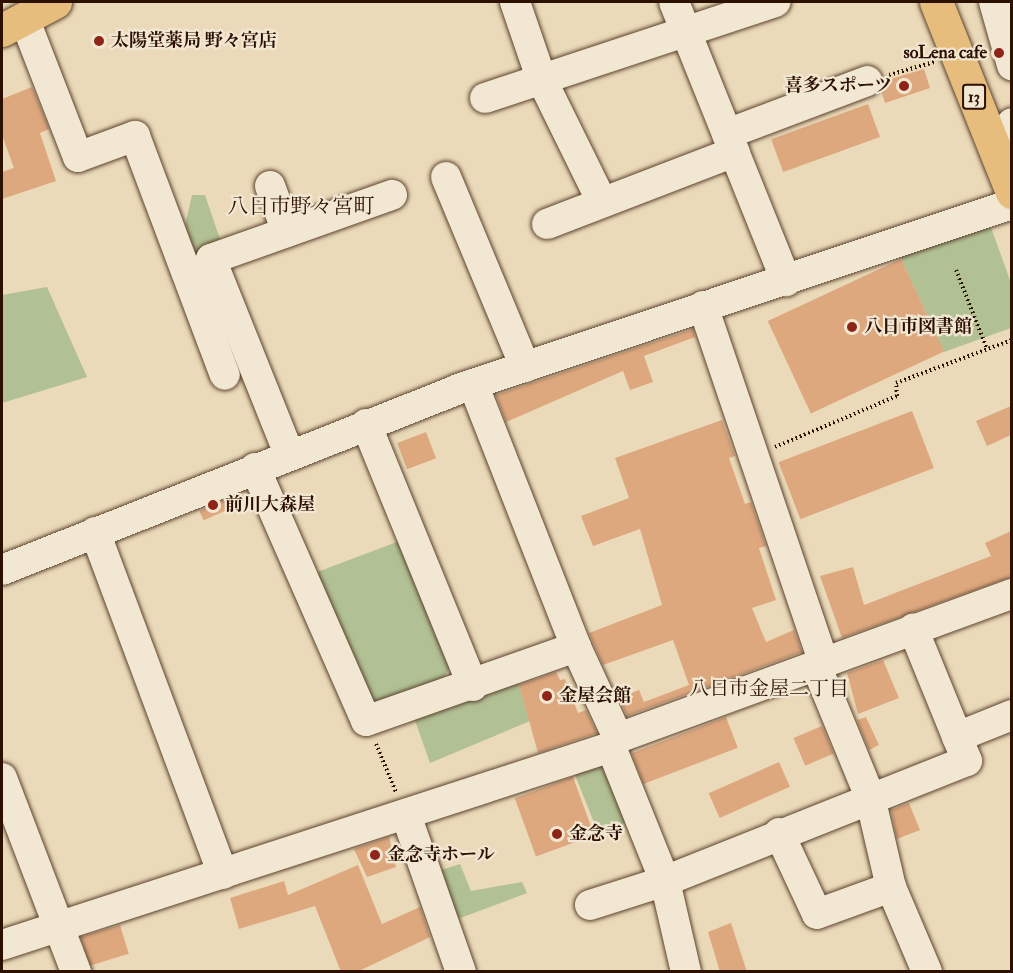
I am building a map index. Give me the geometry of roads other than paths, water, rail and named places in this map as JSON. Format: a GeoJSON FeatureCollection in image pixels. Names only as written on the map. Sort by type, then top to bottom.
{"type":"FeatureCollection","features":[{"type":"Feature","properties":{"kind":"main road"},"geometry":{"type":"LineString","coordinates":[[13,24],[55,2]]}},
{"type":"Feature","properties":{"kind":"main road","name":"13"},"geometry":{"type":"LineString","coordinates":[[936,2],[1002,134],[1011,192]]}},
{"type":"Feature","properties":{"kind":"street"},"geometry":{"type":"LineString","coordinates":[[515,2],[541,78],[602,202]]}},
{"type":"Feature","properties":{"kind":"street"},"geometry":{"type":"LineString","coordinates":[[674,2],[786,281]]}},
{"type":"Feature","properties":{"kind":"street"},"geometry":{"type":"LineString","coordinates":[[484,98],[776,2]]}},
{"type":"Feature","properties":{"kind":"street"},"geometry":{"type":"LineString","coordinates":[[994,2],[1011,65]]}},
{"type":"Feature","properties":{"kind":"street"},"geometry":{"type":"LineString","coordinates":[[13,24],[78,157],[135,136],[225,375]]}},
{"type":"Feature","properties":{"kind":"street"},"geometry":{"type":"LineString","coordinates":[[547,224],[602,202],[867,81]]}},
{"type":"Feature","properties":{"kind":"street"},"geometry":{"type":"LineString","coordinates":[[446,177],[525,367]]}},
{"type":"Feature","properties":{"kind":"street"},"geometry":{"type":"LineString","coordinates":[[270,186],[287,232]]}},
{"type":"Feature","properties":{"kind":"street"},"geometry":{"type":"LineString","coordinates":[[289,454],[212,259],[392,195]]}},
{"type":"Feature","properties":{"kind":"street"},"geometry":{"type":"LineString","coordinates":[[2,570],[289,454],[472,384],[1011,204]]}},
{"type":"Feature","properties":{"kind":"street"},"geometry":{"type":"LineString","coordinates":[[703,306],[823,661],[820,675],[870,797],[891,887],[927,972]]}},
{"type":"Feature","properties":{"kind":"street"},"geometry":{"type":"LineString","coordinates":[[472,384],[614,742],[665,881],[686,972]]}},
{"type":"Feature","properties":{"kind":"street"},"geometry":{"type":"LineString","coordinates":[[366,424],[473,686]]}},
{"type":"Feature","properties":{"kind":"street"},"geometry":{"type":"LineString","coordinates":[[255,468],[366,722],[473,686],[576,647]]}},
{"type":"Feature","properties":{"kind":"street"},"geometry":{"type":"LineString","coordinates":[[95,532],[223,874]]}},
{"type":"Feature","properties":{"kind":"street"},"geometry":{"type":"LineString","coordinates":[[2,945],[406,815],[717,705],[823,661],[1011,594]]}},
{"type":"Feature","properties":{"kind":"street"},"geometry":{"type":"LineString","coordinates":[[590,905],[665,881],[779,833],[967,761],[913,629]]}},
{"type":"Feature","properties":{"kind":"street"},"geometry":{"type":"LineString","coordinates":[[957,737],[1011,715]]}},
{"type":"Feature","properties":{"kind":"street"},"geometry":{"type":"LineString","coordinates":[[2,778],[76,972]]}},
{"type":"Feature","properties":{"kind":"street"},"geometry":{"type":"LineString","coordinates":[[406,815],[461,972]]}},
{"type":"Feature","properties":{"kind":"street"},"geometry":{"type":"LineString","coordinates":[[779,833],[817,914],[891,887]]}},
{"type":"Feature","properties":{"kind":"place","name":"太陽堂薬局 野々宮店"},"geometry":{"type":"Point","coordinates":[99,41]}},
{"type":"Feature","properties":{"kind":"place","name":"soLena cafe"},"geometry":{"type":"Point","coordinates":[999,53]}},
{"type":"Feature","properties":{"kind":"place","name":"喜多スポーツ"},"geometry":{"type":"Point","coordinates":[904,86]}},
{"type":"Feature","properties":{"kind":"place","name":"八日市図書館"},"geometry":{"type":"Point","coordinates":[852,327]}},
{"type":"Feature","properties":{"kind":"place","name":"前川大森屋"},"geometry":{"type":"Point","coordinates":[213,505]}},
{"type":"Feature","properties":{"kind":"place","name":"金屋会館"},"geometry":{"type":"Point","coordinates":[547,696]}},
{"type":"Feature","properties":{"kind":"place","name":"金念寺"},"geometry":{"type":"Point","coordinates":[557,834]}},
{"type":"Feature","properties":{"kind":"place","name":"金念寺ホール"},"geometry":{"type":"Point","coordinates":[375,855]}},
{"type":"Feature","properties":{"kind":"district","name":"八日市野々宮町"},"geometry":{"type":"Point","coordinates":[301,207]}},
{"type":"Feature","properties":{"kind":"district","name":"八日市金屋二丁目"},"geometry":{"type":"Point","coordinates":[769,688]}}]}
